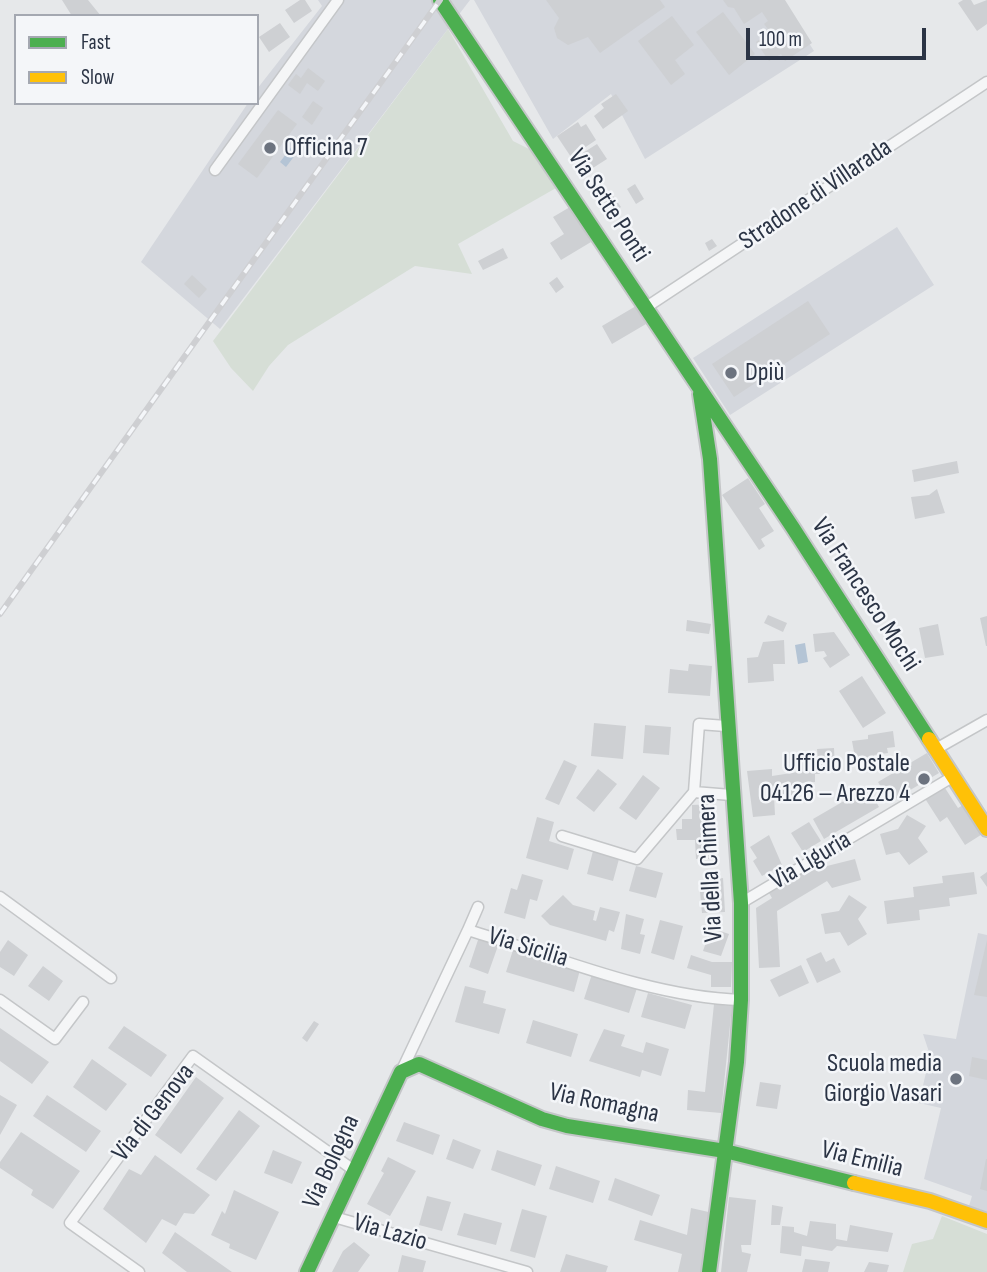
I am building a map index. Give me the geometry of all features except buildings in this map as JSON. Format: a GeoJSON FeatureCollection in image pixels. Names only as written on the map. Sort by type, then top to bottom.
{"type":"FeatureCollection","features":[{"type":"Feature","properties":{"kind":"main road","name":"Via Sette Ponti"},"geometry":{"type":"LineString","coordinates":[[440,0],[476,49],[699,389]]}},
{"type":"Feature","properties":{"kind":"main road","name":"Via Sette Ponti"},"geometry":{"type":"LineString","coordinates":[[450,0],[468,28],[476,49]]}},
{"type":"Feature","properties":{"kind":"main road","name":"Via Francesco Mochi"},"geometry":{"type":"LineString","coordinates":[[699,389],[987,829]]}},
{"type":"Feature","properties":{"kind":"main road","name":"Via della Chimera"},"geometry":{"type":"LineString","coordinates":[[699,389],[710,459],[726,726],[741,903],[741,1000],[737,1062],[709,1272]]}},
{"type":"Feature","properties":{"kind":"main road"},"geometry":{"type":"LineString","coordinates":[[710,459],[723,446],[737,446]]}},
{"type":"Feature","properties":{"kind":"main road","name":"Via Romagna"},"geometry":{"type":"LineString","coordinates":[[401,1072],[419,1064],[432,1067],[542,1119],[567,1126],[725,1151]]}},
{"type":"Feature","properties":{"kind":"main road","name":"Via Bologna"},"geometry":{"type":"LineString","coordinates":[[307,1272],[401,1072]]}},
{"type":"Feature","properties":{"kind":"main road","name":"Via Emilia"},"geometry":{"type":"LineString","coordinates":[[725,1151],[930,1201],[987,1221]]}},
{"type":"Feature","properties":{"kind":"street"},"geometry":{"type":"LineString","coordinates":[[215,170],[338,0]]}},
{"type":"Feature","properties":{"kind":"street","name":"Stradone di Villarada"},"geometry":{"type":"LineString","coordinates":[[645,308],[987,82]]}},
{"type":"Feature","properties":{"kind":"street"},"geometry":{"type":"LineString","coordinates":[[936,749],[987,720]]}},
{"type":"Feature","properties":{"kind":"street"},"geometry":{"type":"LineString","coordinates":[[562,836],[637,859],[694,792],[699,724],[726,726]]}},
{"type":"Feature","properties":{"kind":"street","name":"Via Liguria"},"geometry":{"type":"LineString","coordinates":[[741,903],[954,776]]}},
{"type":"Feature","properties":{"kind":"street"},"geometry":{"type":"LineString","coordinates":[[694,792],[731,795]]}},
{"type":"Feature","properties":{"kind":"street"},"geometry":{"type":"LineString","coordinates":[[0,897],[111,978]]}},
{"type":"Feature","properties":{"kind":"street"},"geometry":{"type":"LineString","coordinates":[[468,930],[478,907]]}},
{"type":"Feature","properties":{"kind":"street","name":"Via Sicilia"},"geometry":{"type":"LineString","coordinates":[[401,1072],[468,930],[649,985],[705,997],[741,1000]]}},
{"type":"Feature","properties":{"kind":"street"},"geometry":{"type":"LineString","coordinates":[[0,1000],[55,1039],[83,1002]]}},
{"type":"Feature","properties":{"kind":"street","name":"Via di Genova"},"geometry":{"type":"LineString","coordinates":[[139,1272],[71,1223],[193,1056],[355,1171]]}},
{"type":"Feature","properties":{"kind":"street","name":"Via Lazio"},"geometry":{"type":"LineString","coordinates":[[334,1217],[527,1272]]}},
{"type":"Feature","properties":{"kind":"shaded area"},"geometry":{"type":"Polygon","coordinates":[[[318,0],[470,0],[220,329],[141,262],[247,105],[259,105],[259,86],[322,6],[318,0]]]}},
{"type":"Feature","properties":{"kind":"shaded area"},"geometry":{"type":"Polygon","coordinates":[[[474,0],[782,0],[814,51],[645,159],[611,94],[553,139],[474,0]]]}},
{"type":"Feature","properties":{"kind":"shaded area"},"geometry":{"type":"Polygon","coordinates":[[[448,29],[513,141],[531,150],[556,188],[458,244],[472,274],[415,266],[288,345],[269,366],[253,391],[231,368],[213,341],[448,29]]]}},
{"type":"Feature","properties":{"kind":"shaded area"},"geometry":{"type":"Polygon","coordinates":[[[897,227],[934,285],[730,415],[693,358],[897,227]]]}},
{"type":"Feature","properties":{"kind":"shaded area","name":"Scuola media Giorgio Vasari"},"geometry":{"type":"Polygon","coordinates":[[[978,933],[987,935],[987,1212],[969,1206],[972,1196],[924,1179],[941,1108],[919,1103],[930,1055],[923,1034],[956,1039],[978,933]]]}},
{"type":"Feature","properties":{"kind":"shaded area"},"geometry":{"type":"Polygon","coordinates":[[[942,1216],[987,1234],[987,1272],[903,1272],[912,1244],[933,1239],[942,1216]]]}},
{"type":"Feature","properties":{"kind":"water"},"geometry":{"type":"Polygon","coordinates":[[[296,141],[302,146],[286,167],[280,162],[296,141]]]}},
{"type":"Feature","properties":{"kind":"water"},"geometry":{"type":"Polygon","coordinates":[[[805,643],[808,662],[798,664],[795,645],[805,643]]]}},
{"type":"Feature","properties":{"kind":"railway"},"geometry":{"type":"LineString","coordinates":[[0,614],[440,0]]}},
{"type":"Feature","properties":{"kind":"traffic: fast"},"geometry":{"type":"LineString","coordinates":[[440,0],[793,528],[929,739]]}},
{"type":"Feature","properties":{"kind":"traffic: fast"},"geometry":{"type":"LineString","coordinates":[[700,394],[710,459],[741,903],[741,1000],[737,1062],[709,1272]]}},
{"type":"Feature","properties":{"kind":"traffic: fast"},"geometry":{"type":"LineString","coordinates":[[307,1272],[401,1072],[419,1064],[542,1119],[567,1126],[725,1151],[854,1183]]}},
{"type":"Feature","properties":{"kind":"traffic: slow"},"geometry":{"type":"LineString","coordinates":[[929,739],[987,829]]}},
{"type":"Feature","properties":{"kind":"traffic: slow"},"geometry":{"type":"LineString","coordinates":[[854,1183],[930,1201],[987,1221]]}},
{"type":"Feature","properties":{"kind":"place","name":"Officina 7"},"geometry":{"type":"Point","coordinates":[270,148]}},
{"type":"Feature","properties":{"kind":"place","name":"Dpiù"},"geometry":{"type":"Point","coordinates":[731,373]}},
{"type":"Feature","properties":{"kind":"place","name":"Ufficio Postale 04126 – Arezzo 4"},"geometry":{"type":"Point","coordinates":[924,779]}},
{"type":"Feature","properties":{"kind":"place","name":"Scuola media Giorgio Vasari"},"geometry":{"type":"Point","coordinates":[956,1079]}}]}
